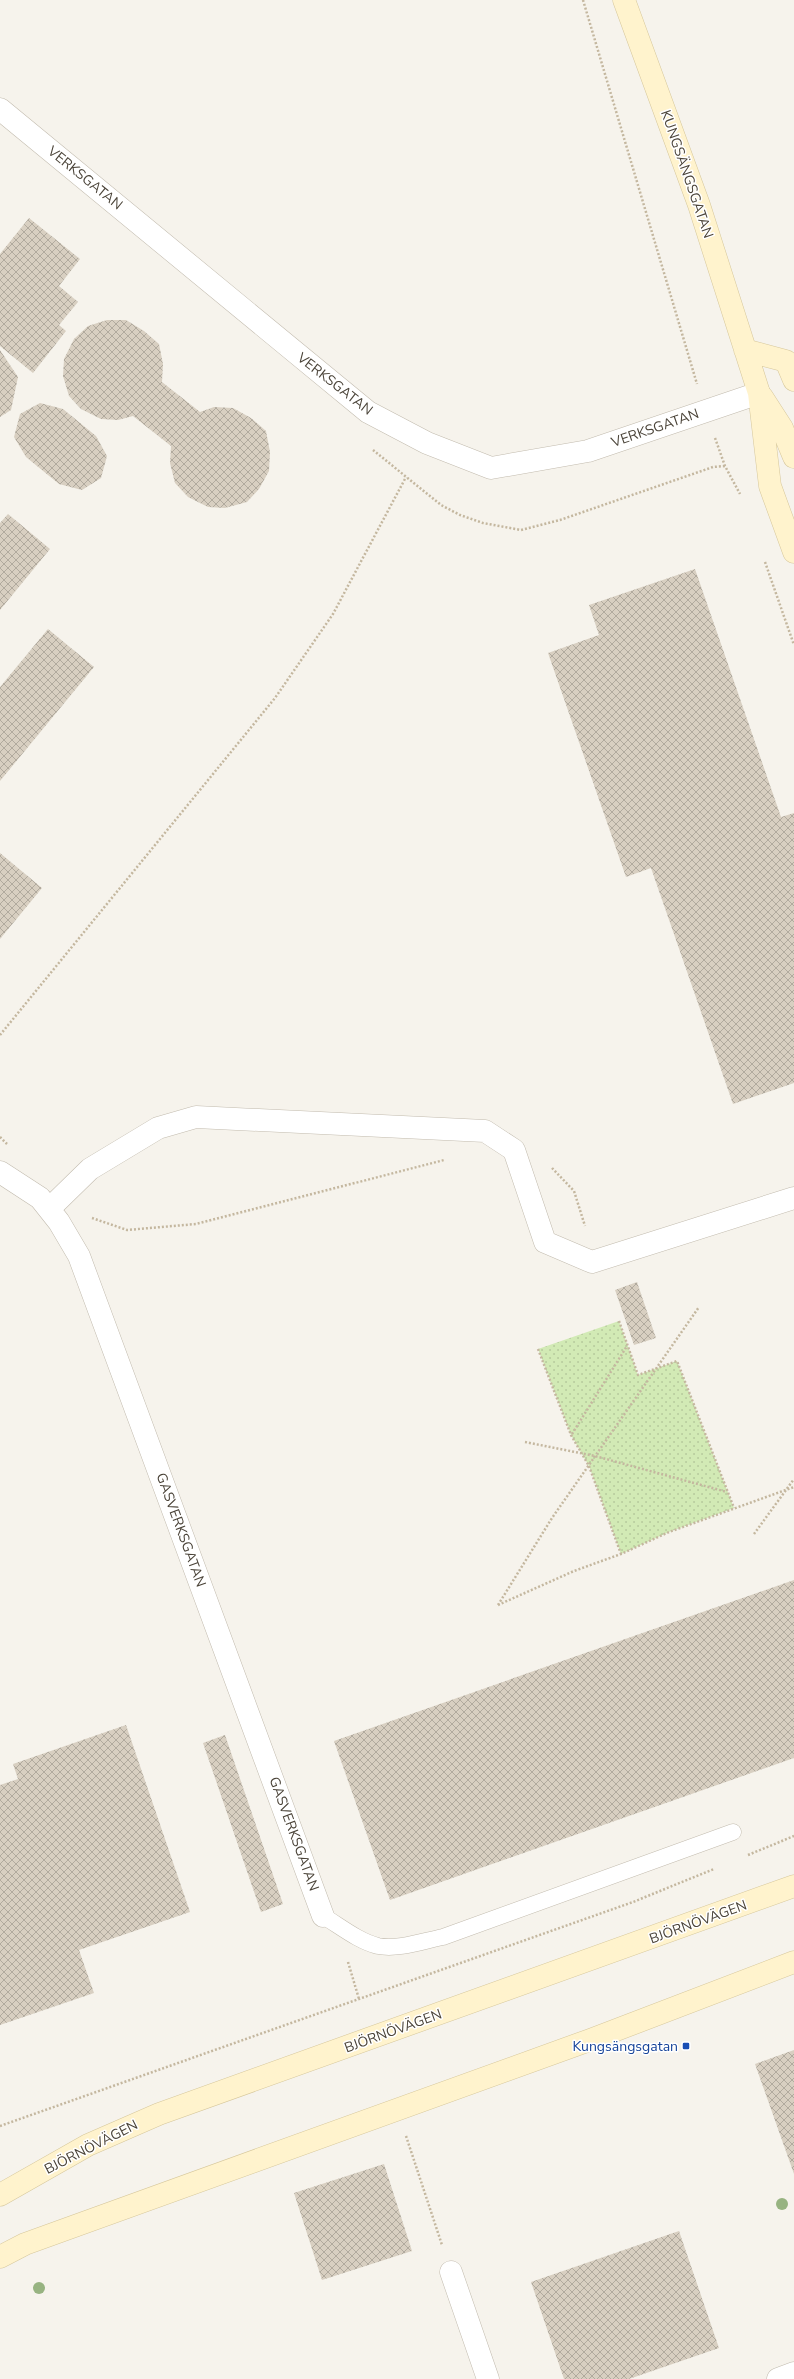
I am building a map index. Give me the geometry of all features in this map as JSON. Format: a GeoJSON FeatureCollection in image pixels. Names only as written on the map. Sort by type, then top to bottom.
{"type":"FeatureCollection","features":[{"type":"Feature","properties":{"kind":"main road","name":"KUNGSÄNGSGATAN"},"geometry":{"type":"LineString","coordinates":[[624,0],[699,205],[759,392],[770,486],[794,552]]}},
{"type":"Feature","properties":{"kind":"main road"},"geometry":{"type":"LineString","coordinates":[[745,350],[786,361],[794,380]]}},
{"type":"Feature","properties":{"kind":"main road","name":"KUNGSÄNGSGATAN"},"geometry":{"type":"LineString","coordinates":[[759,392],[782,428],[794,457]]}},
{"type":"Feature","properties":{"kind":"main road","name":"BJÖRNÖVÄGEN"},"geometry":{"type":"LineString","coordinates":[[0,2195],[88,2145],[159,2114],[794,1886]]}},
{"type":"Feature","properties":{"kind":"main road"},"geometry":{"type":"LineString","coordinates":[[0,2257],[25,2244],[590,2040],[794,1962]]}},
{"type":"Feature","properties":{"kind":"street","name":"VERKSGATAN"},"geometry":{"type":"LineString","coordinates":[[0,109],[368,412],[427,443],[491,468],[588,451],[759,392]]}},
{"type":"Feature","properties":{"kind":"street"},"geometry":{"type":"LineString","coordinates":[[56,1202],[90,1169],[158,1128],[196,1117],[485,1131],[514,1150],[516,1153],[545,1242],[592,1262],[794,1198]]}},
{"type":"Feature","properties":{"kind":"street","name":"GASVERKSGATAN"},"geometry":{"type":"LineString","coordinates":[[0,1172],[40,1198],[56,1202],[79,1256],[323,1916]]}},
{"type":"Feature","properties":{"kind":"street"},"geometry":{"type":"LineString","coordinates":[[451,2272],[488,2379]]}},
{"type":"Feature","properties":{"kind":"street"},"geometry":{"type":"LineString","coordinates":[[778,2379],[794,2373]]}},
{"type":"Feature","properties":{"kind":"lane"},"geometry":{"type":"LineString","coordinates":[[323,1916],[352,1934],[378,1946],[405,1945],[443,1937],[733,1832]]}},
{"type":"Feature","properties":{"kind":"path"},"geometry":{"type":"LineString","coordinates":[[583,0],[674,302],[686,348]]}},
{"type":"Feature","properties":{"kind":"path"},"geometry":{"type":"LineString","coordinates":[[0,1035],[275,698],[333,614],[406,477],[442,505],[460,515],[483,523],[521,530],[560,520],[713,467],[725,466]]}},
{"type":"Feature","properties":{"kind":"path"},"geometry":{"type":"LineString","coordinates":[[0,1137],[12,1148]]}},
{"type":"Feature","properties":{"kind":"path"},"geometry":{"type":"LineString","coordinates":[[516,1153],[540,1155],[574,1191],[596,1261]]}},
{"type":"Feature","properties":{"kind":"path"},"geometry":{"type":"LineString","coordinates":[[56,1202],[87,1216],[128,1230],[196,1224],[448,1159]]}},
{"type":"Feature","properties":{"kind":"path"},"geometry":{"type":"LineString","coordinates":[[699,1307],[552,1518],[498,1605],[574,1571],[621,1554],[669,1532],[794,1487]]}},
{"type":"Feature","properties":{"kind":"path"},"geometry":{"type":"LineString","coordinates":[[618,1321],[638,1375],[677,1361],[734,1508]]}},
{"type":"Feature","properties":{"kind":"path"},"geometry":{"type":"LineString","coordinates":[[571,1435],[627,1346]]}},
{"type":"Feature","properties":{"kind":"path"},"geometry":{"type":"LineString","coordinates":[[538,1349],[571,1435],[580,1454],[589,1466],[621,1554]]}},
{"type":"Feature","properties":{"kind":"path"},"geometry":{"type":"LineString","coordinates":[[525,1442],[595,1456],[727,1492]]}},
{"type":"Feature","properties":{"kind":"path"},"geometry":{"type":"LineString","coordinates":[[754,1534],[794,1479]]}},
{"type":"Feature","properties":{"kind":"path"},"geometry":{"type":"LineString","coordinates":[[743,1857],[794,1836]]}},
{"type":"Feature","properties":{"kind":"path"},"geometry":{"type":"LineString","coordinates":[[0,2126],[633,1902],[721,1866]]}},
{"type":"Feature","properties":{"kind":"path"},"geometry":{"type":"LineString","coordinates":[[352,1934],[346,1958],[359,1999]]}},
{"type":"Feature","properties":{"kind":"path"},"geometry":{"type":"LineString","coordinates":[[405,2134],[451,2272]]}},
{"type":"Feature","properties":{"kind":"green space"},"geometry":{"type":"Polygon","coordinates":[[[619,1321],[638,1375],[677,1361],[734,1508],[669,1532],[621,1554],[589,1466],[571,1435],[538,1349],[619,1321]]]}},
{"type":"Feature","properties":{"kind":"building"},"geometry":{"type":"Polygon","coordinates":[[[29,218],[80,259],[59,286],[78,302],[59,325],[66,331],[33,373],[0,346],[0,254],[29,218]]]}},
{"type":"Feature","properties":{"kind":"building"},"geometry":{"type":"Polygon","coordinates":[[[107,320],[126,320],[144,331],[159,344],[163,364],[162,382],[200,412],[214,407],[233,408],[251,418],[266,431],[270,452],[269,471],[259,489],[247,502],[225,508],[208,507],[188,497],[175,483],[170,463],[171,446],[133,416],[118,420],[101,419],[81,409],[69,396],[63,376],[64,359],[74,339],[88,326],[107,320]]]}},
{"type":"Feature","properties":{"kind":"building"},"geometry":{"type":"Polygon","coordinates":[[[0,350],[18,377],[11,410],[0,417],[0,350]]]}},
{"type":"Feature","properties":{"kind":"building"},"geometry":{"type":"Polygon","coordinates":[[[40,403],[63,409],[96,436],[107,456],[101,478],[82,490],[59,484],[26,457],[14,437],[20,414],[40,403]]]}},
{"type":"Feature","properties":{"kind":"building"},"geometry":{"type":"Polygon","coordinates":[[[8,514],[50,549],[0,610],[0,523],[8,514]]]}},
{"type":"Feature","properties":{"kind":"building"},"geometry":{"type":"Polygon","coordinates":[[[695,569],[781,817],[794,813],[794,1083],[733,1104],[651,868],[626,877],[548,653],[599,635],[589,605],[695,569]]]}},
{"type":"Feature","properties":{"kind":"building"},"geometry":{"type":"Polygon","coordinates":[[[48,629],[94,667],[0,781],[0,687],[48,629]]]}},
{"type":"Feature","properties":{"kind":"building"},"geometry":{"type":"Polygon","coordinates":[[[0,853],[42,888],[0,939],[0,853]]]}},
{"type":"Feature","properties":{"kind":"building"},"geometry":{"type":"Polygon","coordinates":[[[637,1282],[656,1338],[634,1345],[615,1290],[637,1282]]]}},
{"type":"Feature","properties":{"kind":"building"},"geometry":{"type":"Polygon","coordinates":[[[794,1580],[794,1758],[390,1900],[334,1741],[794,1580]]]}},
{"type":"Feature","properties":{"kind":"building"},"geometry":{"type":"Polygon","coordinates":[[[126,1725],[190,1912],[79,1950],[94,1993],[0,2025],[0,1785],[18,1779],[13,1764],[126,1725]]]}},
{"type":"Feature","properties":{"kind":"building"},"geometry":{"type":"Polygon","coordinates":[[[225,1735],[283,1904],[261,1912],[203,1743],[225,1735]]]}},
{"type":"Feature","properties":{"kind":"building"},"geometry":{"type":"Polygon","coordinates":[[[794,2050],[794,2174],[755,2064],[794,2050]]]}},
{"type":"Feature","properties":{"kind":"building"},"geometry":{"type":"Polygon","coordinates":[[[384,2164],[412,2251],[322,2280],[294,2193],[384,2164]]]}},
{"type":"Feature","properties":{"kind":"building"},"geometry":{"type":"Polygon","coordinates":[[[679,2231],[719,2348],[629,2379],[564,2379],[531,2282],[679,2231]]]}},
{"type":"Feature","properties":{"kind":"place","name":"Kungsängsgatan"},"geometry":{"type":"Point","coordinates":[686,2046]}}]}
